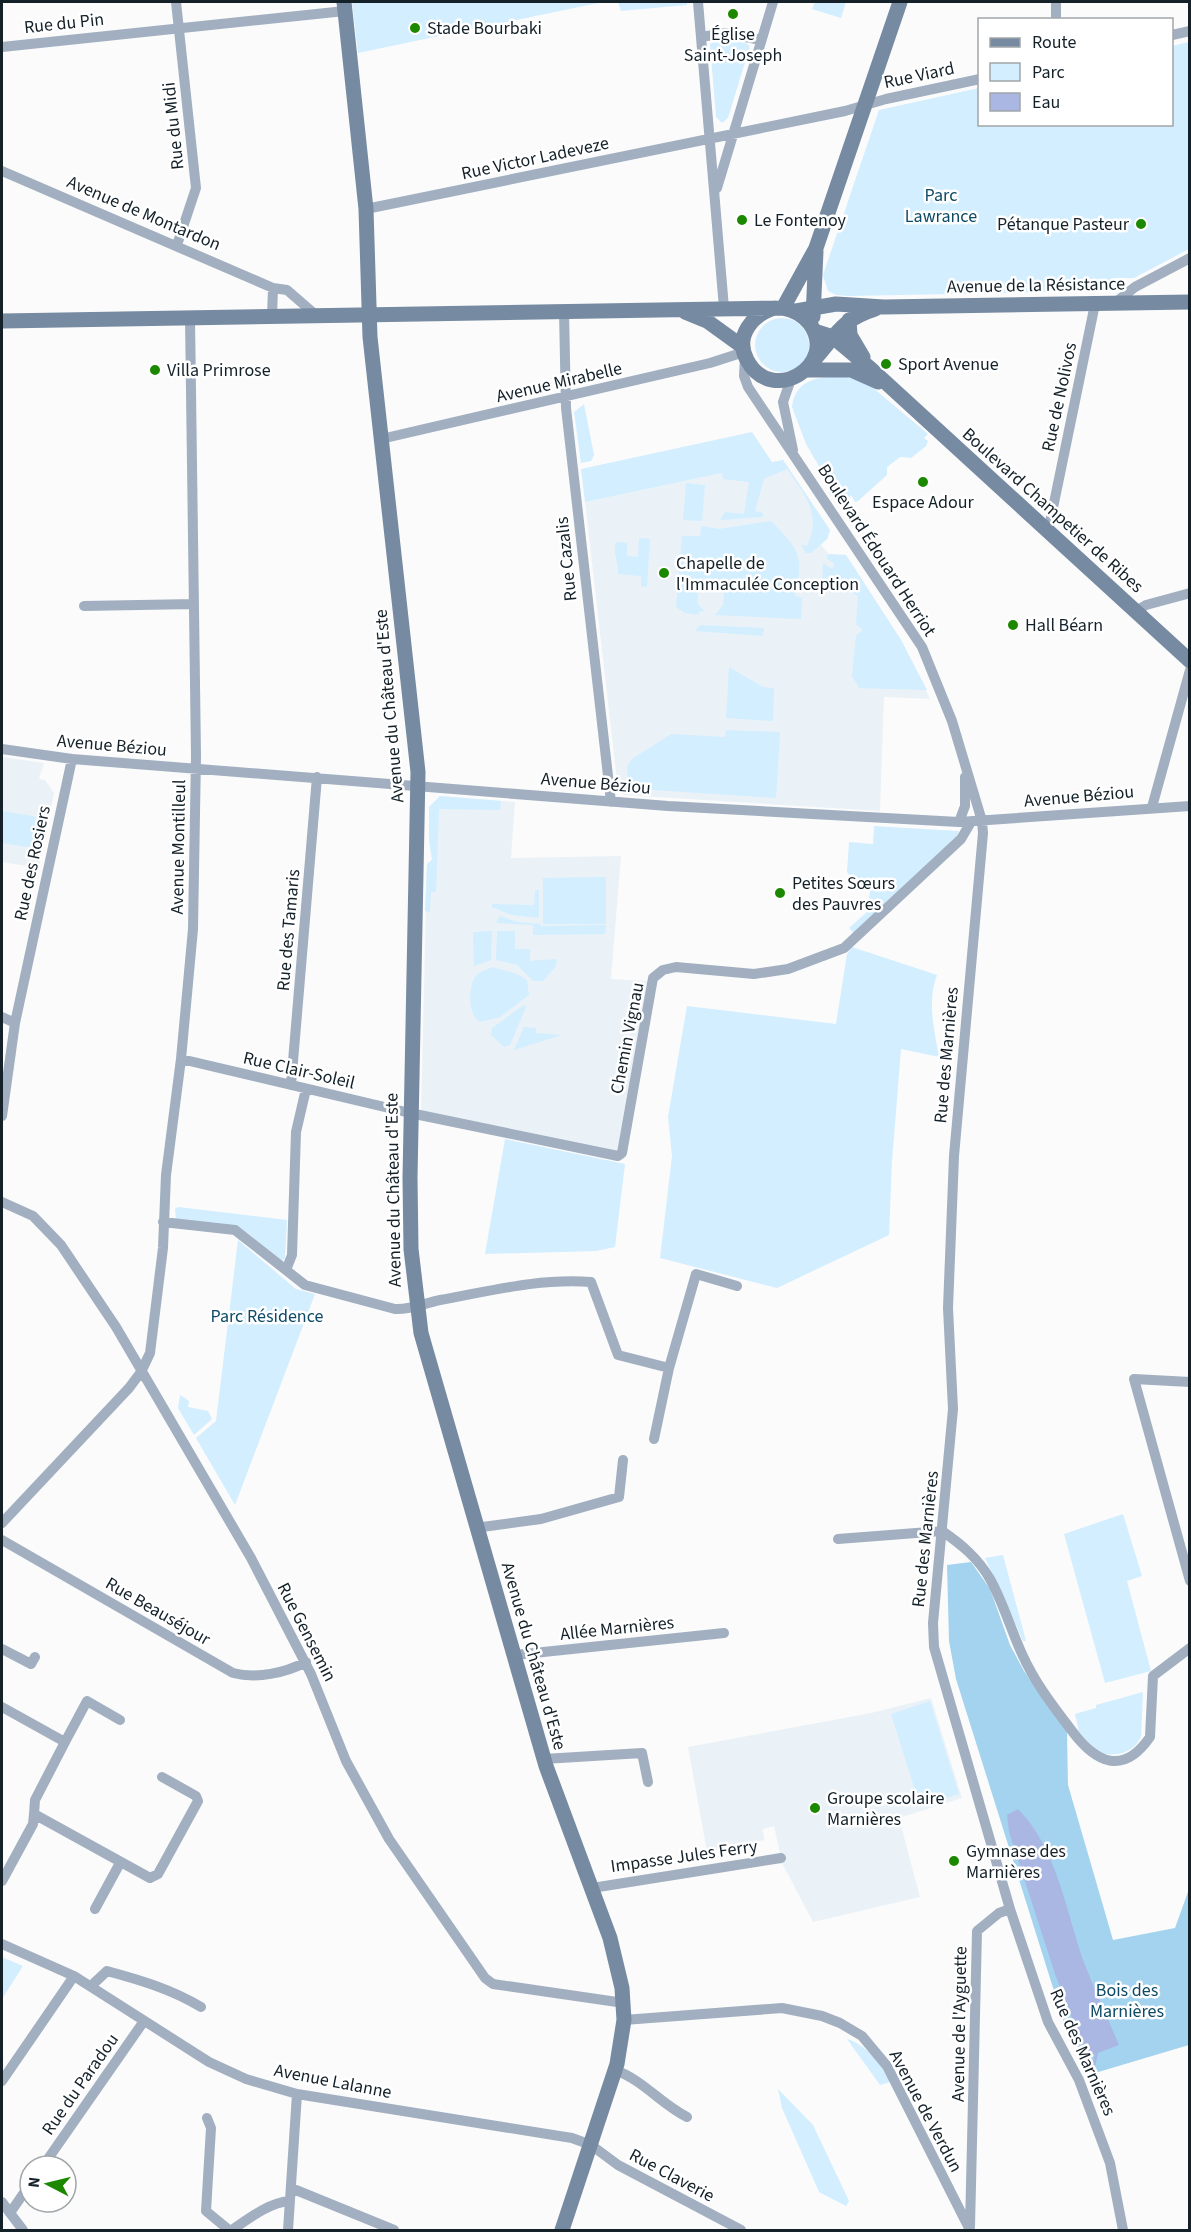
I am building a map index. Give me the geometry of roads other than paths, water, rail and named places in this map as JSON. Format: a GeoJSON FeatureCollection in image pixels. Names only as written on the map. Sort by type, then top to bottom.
{"type":"FeatureCollection","features":[{"type":"Feature","properties":{"kind":"street","name":"Rue du Midi"},"geometry":{"type":"LineString","coordinates":[[176,2],[196,188],[177,245]]}},
{"type":"Feature","properties":{"kind":"street"},"geometry":{"type":"LineString","coordinates":[[698,2],[724,308]]}},
{"type":"Feature","properties":{"kind":"street"},"geometry":{"type":"LineString","coordinates":[[715,194],[772,2]]}},
{"type":"Feature","properties":{"kind":"street"},"geometry":{"type":"LineString","coordinates":[[744,352],[744,336],[755,317],[785,309],[816,249],[900,2]]}},
{"type":"Feature","properties":{"kind":"street"},"geometry":{"type":"LineString","coordinates":[[1056,2],[1056,18]]}},
{"type":"Feature","properties":{"kind":"street","name":"Rue du Pin"},"geometry":{"type":"LineString","coordinates":[[2,47],[179,28],[345,6]]}},
{"type":"Feature","properties":{"kind":"street","name":"Avenue du Château d'Este"},"geometry":{"type":"LineString","coordinates":[[345,6],[366,209],[369,315],[418,785],[410,1113],[411,1249],[417,1306],[421,1333],[544,1760],[615,1955],[624,2003],[624,2020],[615,2070],[562,2230]]}},
{"type":"Feature","properties":{"kind":"street"},"geometry":{"type":"LineString","coordinates":[[1173,35],[1190,31]]}},
{"type":"Feature","properties":{"kind":"street"},"geometry":{"type":"LineString","coordinates":[[701,37],[730,33],[761,40]]}},
{"type":"Feature","properties":{"kind":"street","name":"Rue Viard"},"geometry":{"type":"LineString","coordinates":[[734,132],[978,80]]}},
{"type":"Feature","properties":{"kind":"street","name":"Rue Victor Ladeveze"},"geometry":{"type":"LineString","coordinates":[[366,209],[734,132]]}},
{"type":"Feature","properties":{"kind":"street","name":"Avenue de Montardon"},"geometry":{"type":"LineString","coordinates":[[2,171],[273,288],[287,290],[318,316]]}},
{"type":"Feature","properties":{"kind":"street"},"geometry":{"type":"LineString","coordinates":[[682,310],[706,321],[744,352],[759,375],[780,381],[791,379],[809,365],[816,341],[813,329],[813,307],[816,249]]}},
{"type":"Feature","properties":{"kind":"street"},"geometry":{"type":"LineString","coordinates":[[1115,303],[1135,287],[1190,258]]}},
{"type":"Feature","properties":{"kind":"street"},"geometry":{"type":"LineString","coordinates":[[272,317],[273,288]]}},
{"type":"Feature","properties":{"kind":"street","name":"Avenue de la Résistance"},"geometry":{"type":"LineString","coordinates":[[785,309],[836,304],[884,307],[1190,302]]}},
{"type":"Feature","properties":{"kind":"street","name":"Rue de Nolivos"},"geometry":{"type":"LineString","coordinates":[[1048,532],[1095,304]]}},
{"type":"Feature","properties":{"kind":"street"},"geometry":{"type":"LineString","coordinates":[[813,307],[833,337]]}},
{"type":"Feature","properties":{"kind":"street","name":"Avenue de la Résistance"},"geometry":{"type":"LineString","coordinates":[[809,365],[849,320],[884,307]]}},
{"type":"Feature","properties":{"kind":"street"},"geometry":{"type":"LineString","coordinates":[[2,321],[724,308],[785,309],[813,329]]}},
{"type":"Feature","properties":{"kind":"street","name":"Rue Cazalis"},"geometry":{"type":"LineString","coordinates":[[564,311],[565,398],[610,802]]}},
{"type":"Feature","properties":{"kind":"street","name":"Avenue Montilleul"},"geometry":{"type":"LineString","coordinates":[[141,1372],[150,1353],[163,1248],[166,1175],[181,1059],[193,929],[196,769],[190,318]]}},
{"type":"Feature","properties":{"kind":"street"},"geometry":{"type":"LineString","coordinates":[[849,320],[850,335],[871,369]]}},
{"type":"Feature","properties":{"kind":"street","name":"Boulevard Champetier de Ribes"},"geometry":{"type":"LineString","coordinates":[[813,329],[833,337],[871,369],[1190,661]]}},
{"type":"Feature","properties":{"kind":"street","name":"Avenue Mirabelle"},"geometry":{"type":"LineString","coordinates":[[381,439],[717,362],[744,352]]}},
{"type":"Feature","properties":{"kind":"street","name":"Boulevard Édouard Herriot"},"geometry":{"type":"LineString","coordinates":[[744,352],[744,376],[748,387],[922,647],[952,721],[966,765],[976,822]]}},
{"type":"Feature","properties":{"kind":"street","name":"Boulevard Champetier de Ribes"},"geometry":{"type":"LineString","coordinates":[[809,365],[851,370],[890,388]]}},
{"type":"Feature","properties":{"kind":"street","name":"Boulevard Édouard Herriot"},"geometry":{"type":"LineString","coordinates":[[791,379],[783,402],[795,456]]}},
{"type":"Feature","properties":{"kind":"street"},"geometry":{"type":"LineString","coordinates":[[1136,611],[1146,605],[1190,593]]}},
{"type":"Feature","properties":{"kind":"street"},"geometry":{"type":"LineString","coordinates":[[84,606],[194,603]]}},
{"type":"Feature","properties":{"kind":"street"},"geometry":{"type":"LineString","coordinates":[[1152,807],[1190,670]]}},
{"type":"Feature","properties":{"kind":"street","name":"Avenue Béziou"},"geometry":{"type":"LineString","coordinates":[[2,749],[72,759],[610,802],[959,822],[1190,806]]}},
{"type":"Feature","properties":{"kind":"street","name":"Rue des Rosiers"},"geometry":{"type":"LineString","coordinates":[[2,1116],[15,1023],[72,759]]}},
{"type":"Feature","properties":{"kind":"street","name":"Boulevard Édouard Herriot"},"geometry":{"type":"LineString","coordinates":[[959,822],[965,806],[966,765]]}},
{"type":"Feature","properties":{"kind":"street","name":"Rue des Tamaris"},"geometry":{"type":"LineString","coordinates":[[291,1085],[317,777]]}},
{"type":"Feature","properties":{"kind":"street","name":"Chemin Vignau"},"geometry":{"type":"LineString","coordinates":[[410,1113],[618,1156],[622,1153],[653,978],[663,970],[676,967],[754,974],[788,969],[844,948],[976,822]]}},
{"type":"Feature","properties":{"kind":"street","name":"Rue des Marnières"},"geometry":{"type":"LineString","coordinates":[[976,822],[983,832],[954,1156],[948,1308],[953,1410],[933,1623],[934,1647],[1010,1909],[1048,2022],[1079,2080],[1096,2121],[1110,2163],[1123,2230]]}},
{"type":"Feature","properties":{"kind":"street"},"geometry":{"type":"LineString","coordinates":[[2,1017],[15,1023]]}},
{"type":"Feature","properties":{"kind":"street","name":"Rue Clair-Soleil"},"geometry":{"type":"LineString","coordinates":[[181,1059],[410,1113]]}},
{"type":"Feature","properties":{"kind":"street"},"geometry":{"type":"LineString","coordinates":[[286,1270],[292,1255],[296,1132],[306,1089]]}},
{"type":"Feature","properties":{"kind":"street","name":"Rue Gensemin"},"geometry":{"type":"LineString","coordinates":[[2,1202],[33,1216],[61,1245],[116,1327],[232,1526],[306,1662],[346,1761],[389,1839],[485,1978],[493,1984],[624,2003]]}},
{"type":"Feature","properties":{"kind":"street"},"geometry":{"type":"LineString","coordinates":[[163,1222],[239,1232],[298,1281],[395,1309],[406,1310],[530,1284],[563,1280],[591,1282],[618,1355],[669,1368]]}},
{"type":"Feature","properties":{"kind":"street"},"geometry":{"type":"LineString","coordinates":[[654,1439],[669,1368],[696,1274],[738,1286]]}},
{"type":"Feature","properties":{"kind":"street"},"geometry":{"type":"LineString","coordinates":[[2,1523],[141,1372]]}},
{"type":"Feature","properties":{"kind":"street"},"geometry":{"type":"LineString","coordinates":[[1190,1382],[1134,1379],[1190,1581]]}},
{"type":"Feature","properties":{"kind":"street"},"geometry":{"type":"LineString","coordinates":[[476,1528],[541,1519],[619,1497],[623,1460]]}},
{"type":"Feature","properties":{"kind":"street"},"geometry":{"type":"LineString","coordinates":[[838,1539],[942,1531],[965,1546],[990,1578],[1036,1682],[1083,1746],[1096,1757],[1123,1761],[1132,1758],[1144,1745],[1150,1737],[1154,1676],[1190,1648]]}},
{"type":"Feature","properties":{"kind":"street","name":"Rue Beauséjour"},"geometry":{"type":"LineString","coordinates":[[2,1540],[233,1673],[249,1675],[275,1673],[291,1670],[306,1662]]}},
{"type":"Feature","properties":{"kind":"street","name":"Allée Marnières"},"geometry":{"type":"LineString","coordinates":[[514,1656],[723,1633]]}},
{"type":"Feature","properties":{"kind":"street"},"geometry":{"type":"LineString","coordinates":[[2,1649],[30,1664],[35,1657]]}},
{"type":"Feature","properties":{"kind":"street"},"geometry":{"type":"LineString","coordinates":[[2,1881],[33,1824],[34,1800],[87,1701],[120,1720]]}},
{"type":"Feature","properties":{"kind":"street"},"geometry":{"type":"LineString","coordinates":[[2,1707],[65,1742]]}},
{"type":"Feature","properties":{"kind":"street"},"geometry":{"type":"LineString","coordinates":[[544,1760],[642,1753],[648,1782]]}},
{"type":"Feature","properties":{"kind":"street"},"geometry":{"type":"LineString","coordinates":[[33,1814],[147,1877],[155,1876],[196,1804],[196,1796],[162,1777]]}},
{"type":"Feature","properties":{"kind":"street","name":"Impasse Jules Ferry"},"geometry":{"type":"LineString","coordinates":[[591,1888],[781,1858]]}},
{"type":"Feature","properties":{"kind":"street"},"geometry":{"type":"LineString","coordinates":[[95,1909],[120,1863]]}},
{"type":"Feature","properties":{"kind":"street","name":"Avenue de l'Ayguette"},"geometry":{"type":"LineString","coordinates":[[970,2230],[977,1931],[999,1912],[1010,1909]]}},
{"type":"Feature","properties":{"kind":"street","name":"Avenue Lalanne"},"geometry":{"type":"LineString","coordinates":[[2,1944],[74,1976],[209,2062],[246,2079],[297,2094],[572,2138],[591,2145]]}},
{"type":"Feature","properties":{"kind":"street"},"geometry":{"type":"LineString","coordinates":[[91,1986],[107,1971],[150,1983],[183,1996],[201,2007]]}},
{"type":"Feature","properties":{"kind":"street"},"geometry":{"type":"LineString","coordinates":[[2,2081],[74,1976]]}},
{"type":"Feature","properties":{"kind":"street","name":"Avenue de Verdun"},"geometry":{"type":"LineString","coordinates":[[624,2020],[782,2008],[822,2016],[862,2036],[887,2066],[970,2230]]}},
{"type":"Feature","properties":{"kind":"street","name":"Rue du Paradou"},"geometry":{"type":"LineString","coordinates":[[51,2154],[144,2021]]}},
{"type":"Feature","properties":{"kind":"street"},"geometry":{"type":"LineString","coordinates":[[615,2070],[636,2079],[672,2110],[687,2117]]}},
{"type":"Feature","properties":{"kind":"street"},"geometry":{"type":"LineString","coordinates":[[288,2230],[297,2094]]}},
{"type":"Feature","properties":{"kind":"street"},"geometry":{"type":"LineString","coordinates":[[207,2118],[211,2128],[206,2211],[230,2230],[266,2210],[290,2201]]}},
{"type":"Feature","properties":{"kind":"street","name":"Rue Claverie"},"geometry":{"type":"LineString","coordinates":[[591,2145],[618,2165],[741,2230]]}},
{"type":"Feature","properties":{"kind":"street"},"geometry":{"type":"LineString","coordinates":[[291,2188],[394,2230]]}},
{"type":"Feature","properties":{"kind":"street"},"geometry":{"type":"LineString","coordinates":[[10,2213],[18,2201]]}},
{"type":"Feature","properties":{"kind":"street"},"geometry":{"type":"LineString","coordinates":[[2,2202],[23,2230]]}},
{"type":"Feature","properties":{"kind":"water"},"geometry":{"type":"Polygon","coordinates":[[[1018,1809],[1031,1824],[1051,1860],[1083,1960],[1119,2045],[1087,2057],[1055,1974],[1009,1832],[1007,1815],[1018,1809]]]}},
{"type":"Feature","properties":{"kind":"waterway"},"geometry":{"type":"LineString","coordinates":[[1092,2073],[1097,2051]]}},
{"type":"Feature","properties":{"kind":"place","name":"Église Saint-Joseph"},"geometry":{"type":"Point","coordinates":[733,14]}},
{"type":"Feature","properties":{"kind":"place","name":"Stade Bourbaki"},"geometry":{"type":"Point","coordinates":[415,28]}},
{"type":"Feature","properties":{"kind":"place","name":"Le Fontenoy"},"geometry":{"type":"Point","coordinates":[742,220]}},
{"type":"Feature","properties":{"kind":"place","name":"Pétanque Pasteur"},"geometry":{"type":"Point","coordinates":[1141,224]}},
{"type":"Feature","properties":{"kind":"place","name":"Sport Avenue"},"geometry":{"type":"Point","coordinates":[886,364]}},
{"type":"Feature","properties":{"kind":"place","name":"Villa Primrose"},"geometry":{"type":"Point","coordinates":[155,370]}},
{"type":"Feature","properties":{"kind":"place","name":"Espace Adour"},"geometry":{"type":"Point","coordinates":[923,482]}},
{"type":"Feature","properties":{"kind":"place","name":"Chapelle de l'Immaculée Conception"},"geometry":{"type":"Point","coordinates":[664,573]}},
{"type":"Feature","properties":{"kind":"place","name":"Hall Béarn"},"geometry":{"type":"Point","coordinates":[1013,625]}},
{"type":"Feature","properties":{"kind":"place","name":"Petites Sœurs des Pauvres"},"geometry":{"type":"Point","coordinates":[780,893]}},
{"type":"Feature","properties":{"kind":"place","name":"Groupe scolaire Marnières"},"geometry":{"type":"Point","coordinates":[815,1808]}},
{"type":"Feature","properties":{"kind":"place","name":"Gymnase des Marnières"},"geometry":{"type":"Point","coordinates":[954,1861]}},
{"type":"Feature","properties":{"kind":"park label","name":"Parc Lawrance"},"geometry":{"type":"Point","coordinates":[941,205]}},
{"type":"Feature","properties":{"kind":"park label","name":"Parc Résidence"},"geometry":{"type":"Point","coordinates":[267,1316]}},
{"type":"Feature","properties":{"kind":"park label","name":"Bois des Marnières"},"geometry":{"type":"Point","coordinates":[1127,2000]}}]}
